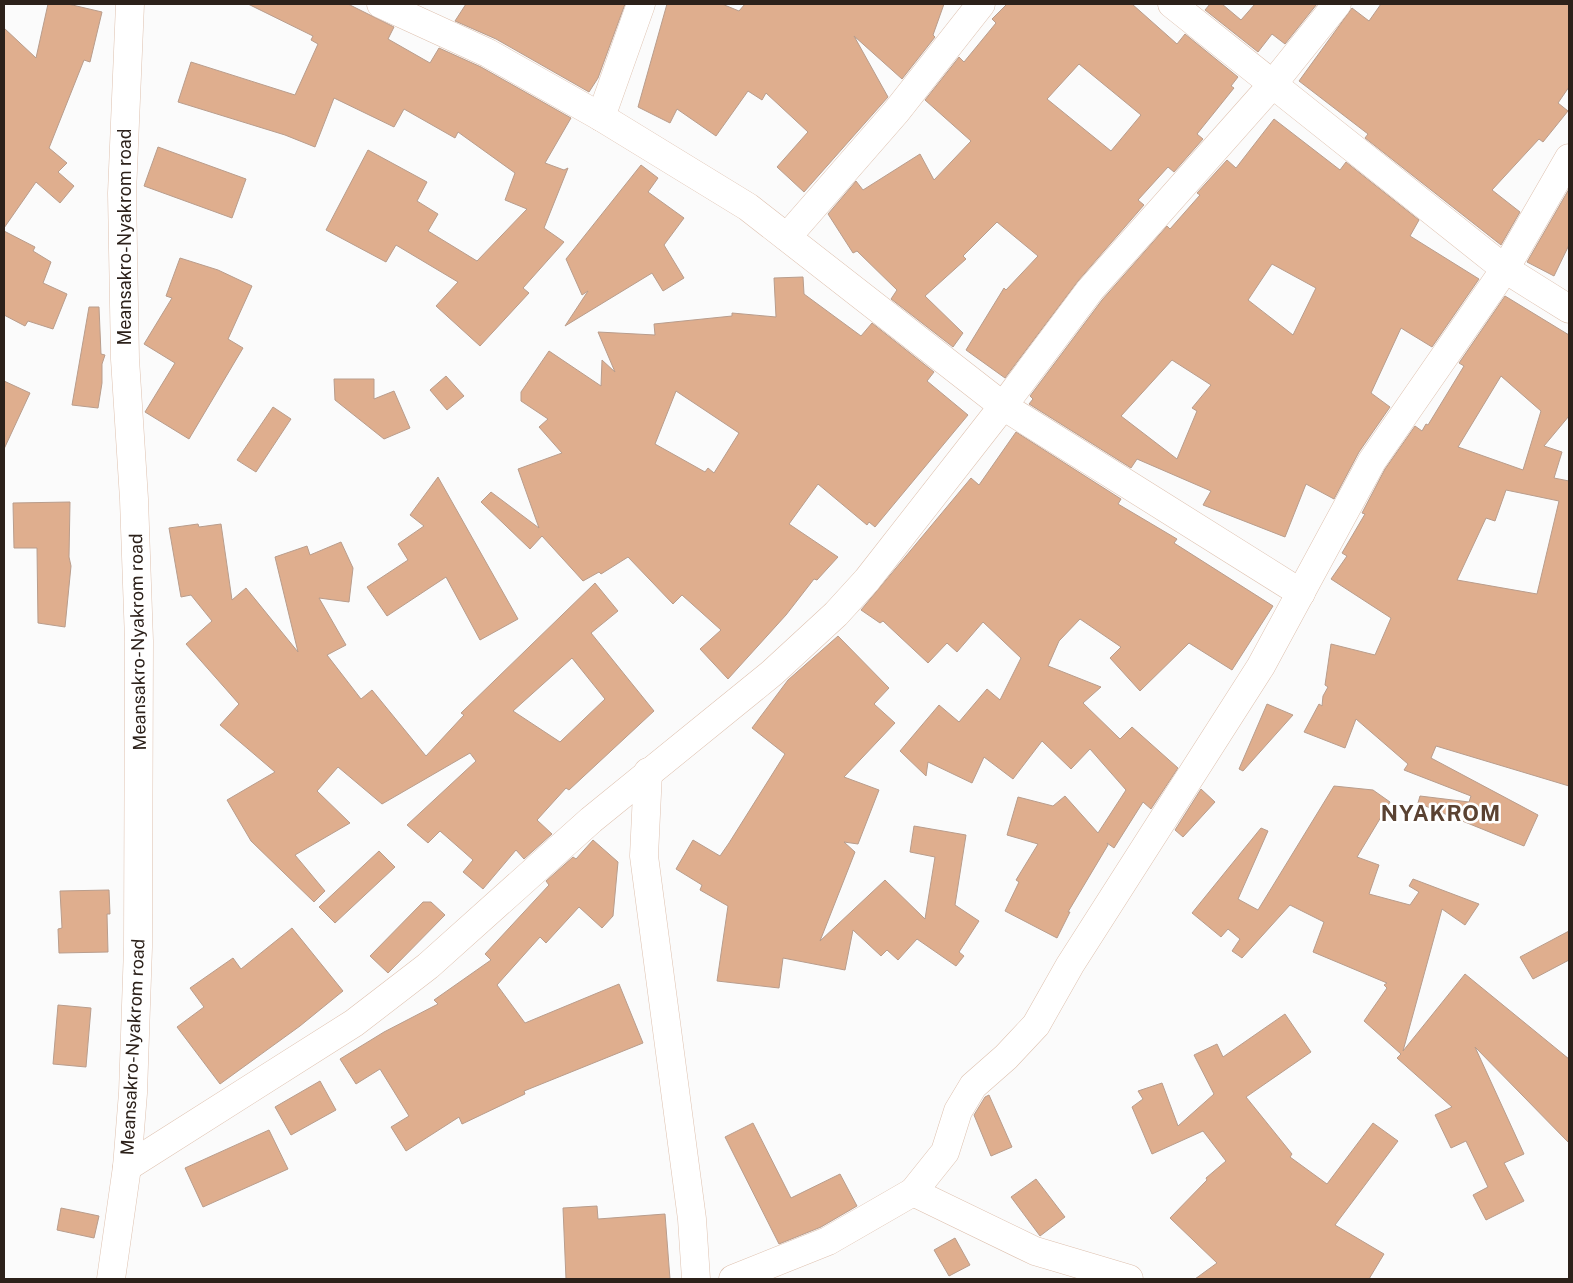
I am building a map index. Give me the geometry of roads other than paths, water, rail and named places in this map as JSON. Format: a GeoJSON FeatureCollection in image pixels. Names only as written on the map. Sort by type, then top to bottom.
{"type":"FeatureCollection","features":[{"type":"Feature","properties":{"kind":"street","name":"Meansakro-Nyakrom road"},"geometry":{"type":"LineString","coordinates":[[111,1279],[127,1166],[134,1084],[140,795],[139,641],[134,499],[125,359],[122,193],[130,4]]}},
{"type":"Feature","properties":{"kind":"street"},"geometry":{"type":"LineString","coordinates":[[381,4],[488,53],[601,117],[748,207],[1003,406],[1302,593]]}},
{"type":"Feature","properties":{"kind":"street"},"geometry":{"type":"LineString","coordinates":[[601,117],[641,4]]}},
{"type":"Feature","properties":{"kind":"street"},"geometry":{"type":"LineString","coordinates":[[786,237],[896,112],[981,4]]}},
{"type":"Feature","properties":{"kind":"street"},"geometry":{"type":"LineString","coordinates":[[127,1166],[354,1023],[428,966],[648,772],[772,673],[836,614],[867,580],[1003,406],[1090,290],[1272,85],[1337,4]]}},
{"type":"Feature","properties":{"kind":"street"},"geometry":{"type":"LineString","coordinates":[[1174,5],[1505,269],[1569,309]]}},
{"type":"Feature","properties":{"kind":"street"},"geometry":{"type":"LineString","coordinates":[[733,1279],[828,1241],[913,1192],[946,1152],[958,1111],[973,1086],[1006,1057],[1036,1025],[1070,965],[1261,666],[1372,461],[1505,269],[1569,158]]}},
{"type":"Feature","properties":{"kind":"street"},"geometry":{"type":"LineString","coordinates":[[648,772],[644,856],[692,1219],[696,1279]]}},
{"type":"Feature","properties":{"kind":"street"},"geometry":{"type":"LineString","coordinates":[[913,1192],[1035,1251],[1129,1279]]}},
{"type":"Feature","properties":{"kind":"district","name":"NYAKROM"},"geometry":{"type":"Point","coordinates":[1441,813]}}]}
